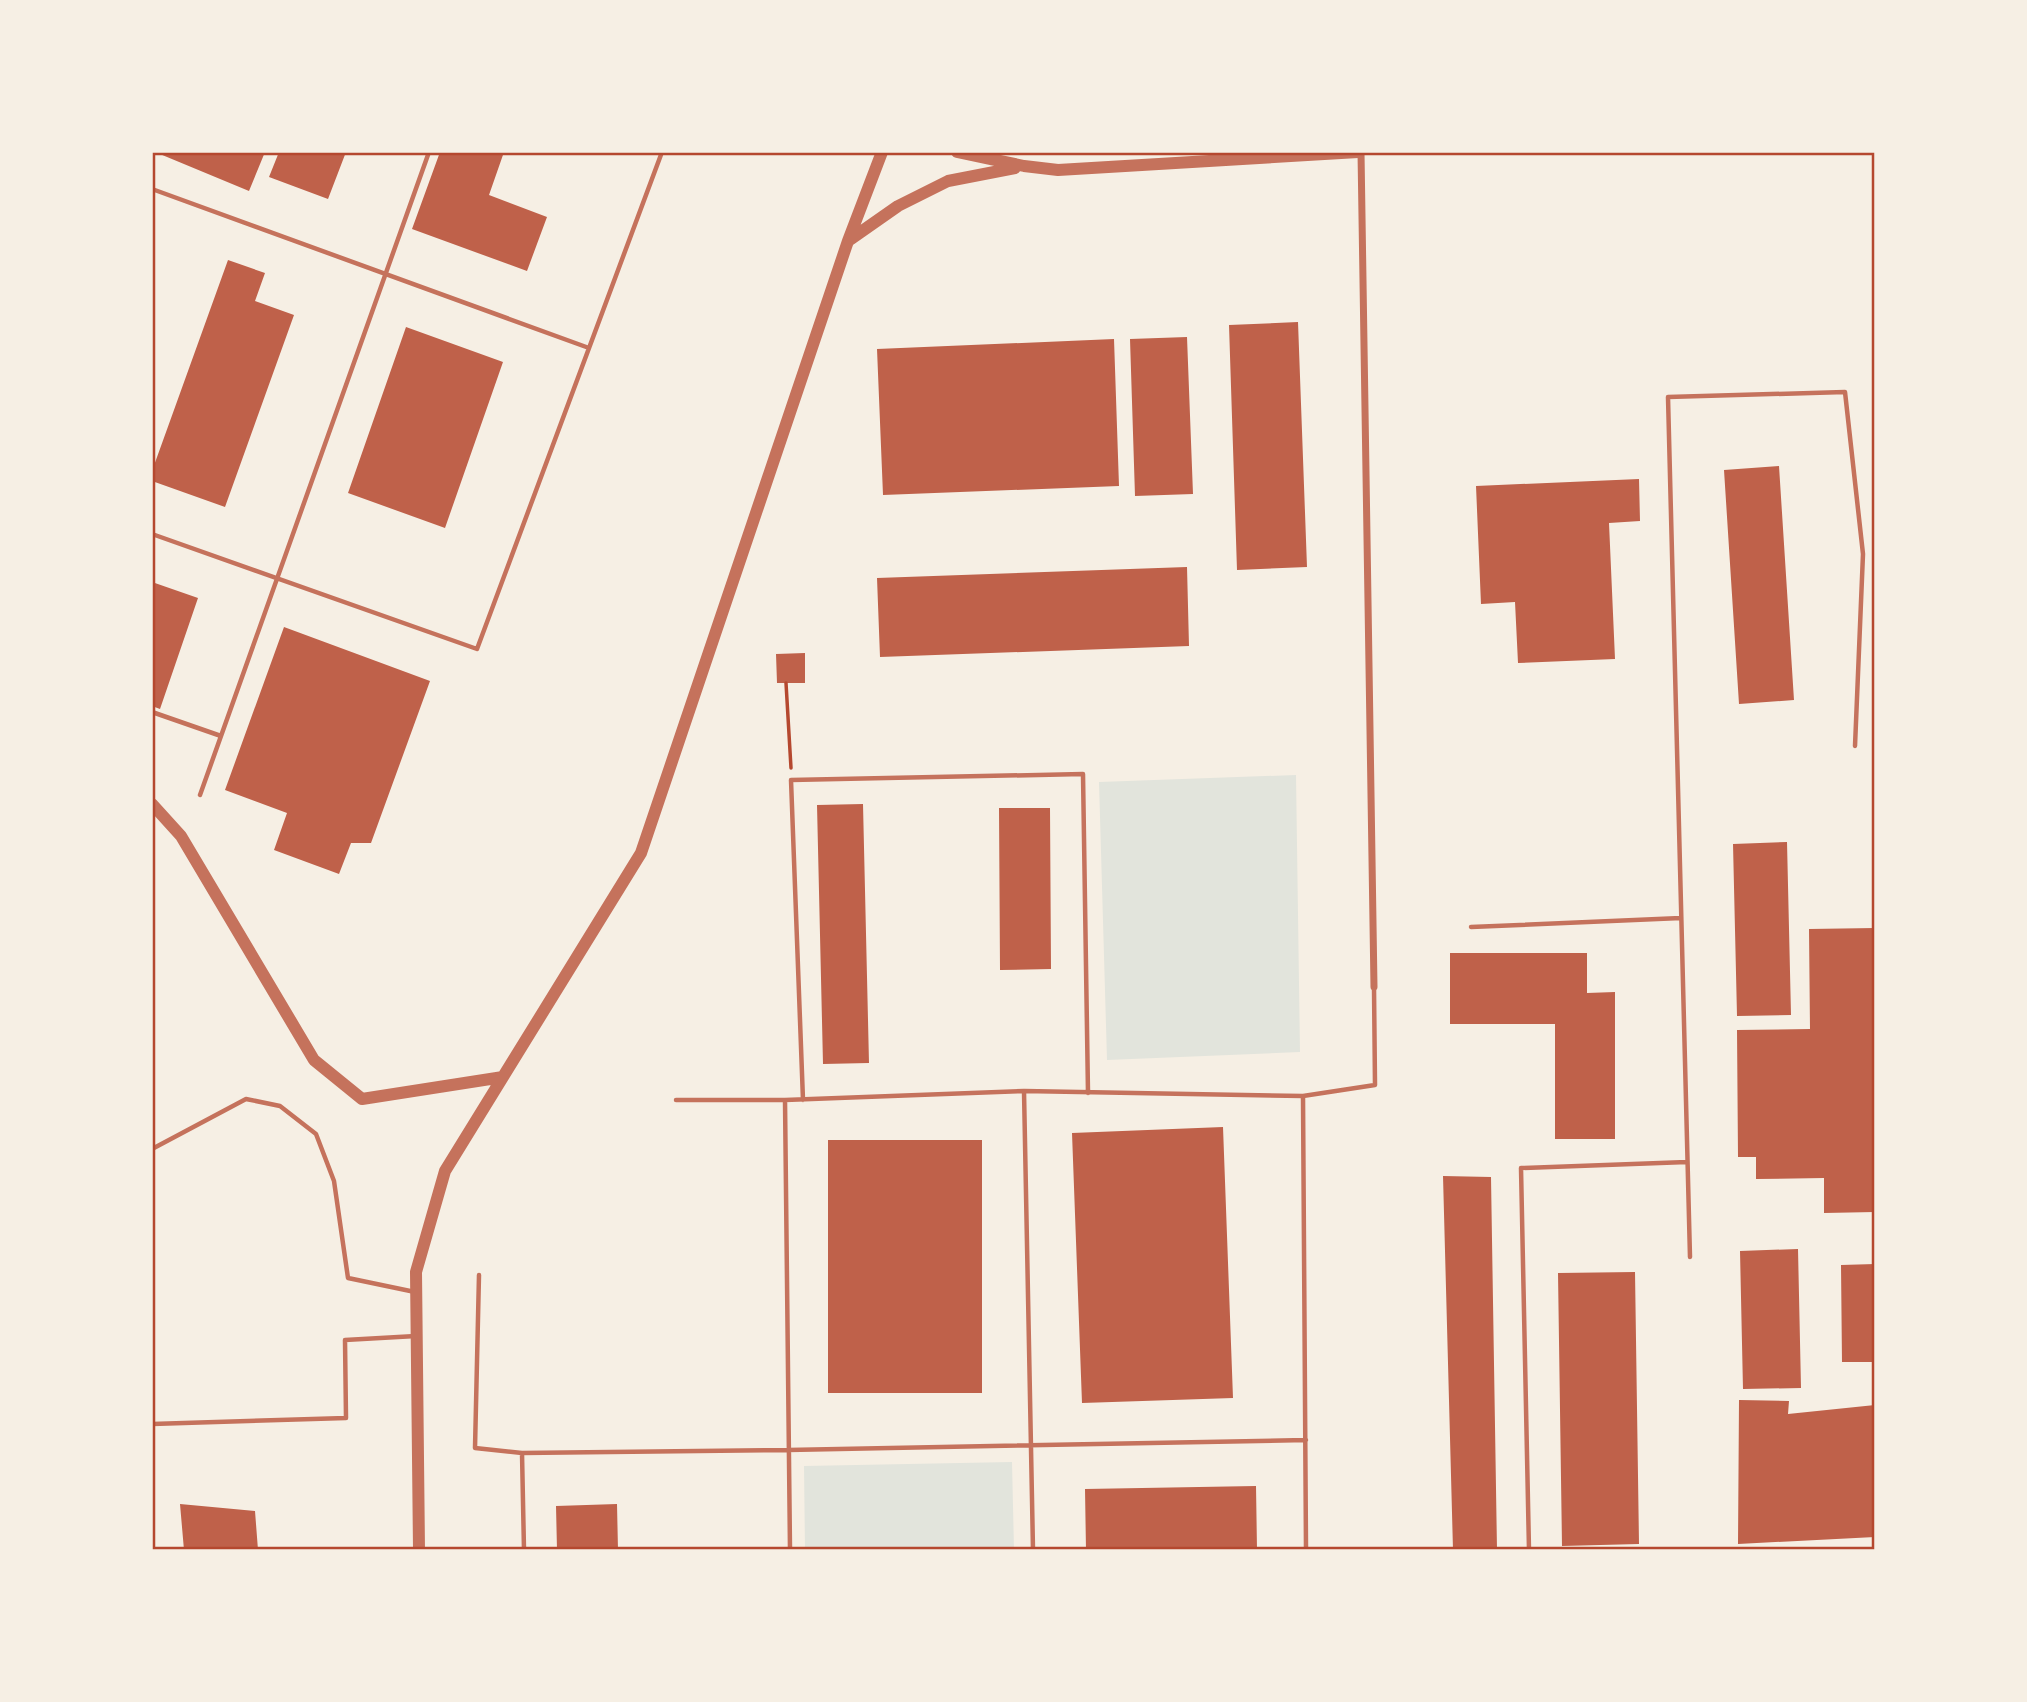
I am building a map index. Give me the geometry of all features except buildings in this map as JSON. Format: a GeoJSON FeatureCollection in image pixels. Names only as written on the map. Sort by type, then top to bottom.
{"type":"FeatureCollection","features":[{"type":"Feature","properties":{"kind":"street"},"geometry":{"type":"LineString","coordinates":[[419,1550],[416,1272],[445,1171],[641,853],[848,241],[881,152]]}},
{"type":"Feature","properties":{"kind":"street"},"geometry":{"type":"LineString","coordinates":[[957,152],[1058,170],[1359,152],[1374,987]]}},
{"type":"Feature","properties":{"kind":"street"},"geometry":{"type":"LineString","coordinates":[[848,241],[898,206],[948,181],[1024,166]]}},
{"type":"Feature","properties":{"kind":"street"},"geometry":{"type":"LineString","coordinates":[[152,804],[181,836],[314,1060],[362,1099],[503,1077]]}},
{"type":"Feature","properties":{"kind":"lane"},"geometry":{"type":"LineString","coordinates":[[200,795],[429,152]]}},
{"type":"Feature","properties":{"kind":"lane"},"geometry":{"type":"LineString","coordinates":[[152,534],[477,649],[662,152]]}},
{"type":"Feature","properties":{"kind":"lane"},"geometry":{"type":"LineString","coordinates":[[152,189],[589,348]]}},
{"type":"Feature","properties":{"kind":"lane"},"geometry":{"type":"LineString","coordinates":[[1689,1258],[1668,397],[1845,392],[1863,554],[1855,747]]}},
{"type":"Feature","properties":{"kind":"lane"},"geometry":{"type":"LineString","coordinates":[[152,712],[221,736]]}},
{"type":"Feature","properties":{"kind":"lane"},"geometry":{"type":"LineString","coordinates":[[803,1100],[791,780],[1083,775],[1088,1093]]}},
{"type":"Feature","properties":{"kind":"lane"},"geometry":{"type":"LineString","coordinates":[[1471,927],[1681,918]]}},
{"type":"Feature","properties":{"kind":"lane"},"geometry":{"type":"LineString","coordinates":[[676,1100],[803,1100],[1024,1091],[1303,1096],[1375,1085],[1374,987]]}},
{"type":"Feature","properties":{"kind":"lane"},"geometry":{"type":"LineString","coordinates":[[1024,1091],[1033,1550]]}},
{"type":"Feature","properties":{"kind":"lane"},"geometry":{"type":"LineString","coordinates":[[1303,1096],[1306,1550]]}},
{"type":"Feature","properties":{"kind":"lane"},"geometry":{"type":"LineString","coordinates":[[152,1149],[246,1099],[280,1106],[316,1134],[334,1181],[348,1278],[416,1292]]}},
{"type":"Feature","properties":{"kind":"lane"},"geometry":{"type":"LineString","coordinates":[[785,1100],[790,1550]]}},
{"type":"Feature","properties":{"kind":"lane"},"geometry":{"type":"LineString","coordinates":[[1529,1550],[1521,1168],[1687,1161]]}},
{"type":"Feature","properties":{"kind":"lane"},"geometry":{"type":"LineString","coordinates":[[479,1275],[475,1448],[522,1454],[1306,1440]]}},
{"type":"Feature","properties":{"kind":"lane"},"geometry":{"type":"LineString","coordinates":[[152,1424],[346,1418],[345,1340],[416,1335]]}},
{"type":"Feature","properties":{"kind":"lane"},"geometry":{"type":"LineString","coordinates":[[522,1454],[524,1550]]}},
{"type":"Feature","properties":{"kind":"path"},"geometry":{"type":"LineString","coordinates":[[786,683],[791,762]]}},
{"type":"Feature","properties":{"kind":"shaded area"},"geometry":{"type":"Polygon","coordinates":[[[1296,775],[1300,1052],[1107,1060],[1099,782],[1296,775]]]}},
{"type":"Feature","properties":{"kind":"shaded area"},"geometry":{"type":"Polygon","coordinates":[[[1012,1462],[1014,1550],[805,1550],[804,1466],[1012,1462]]]}}]}
